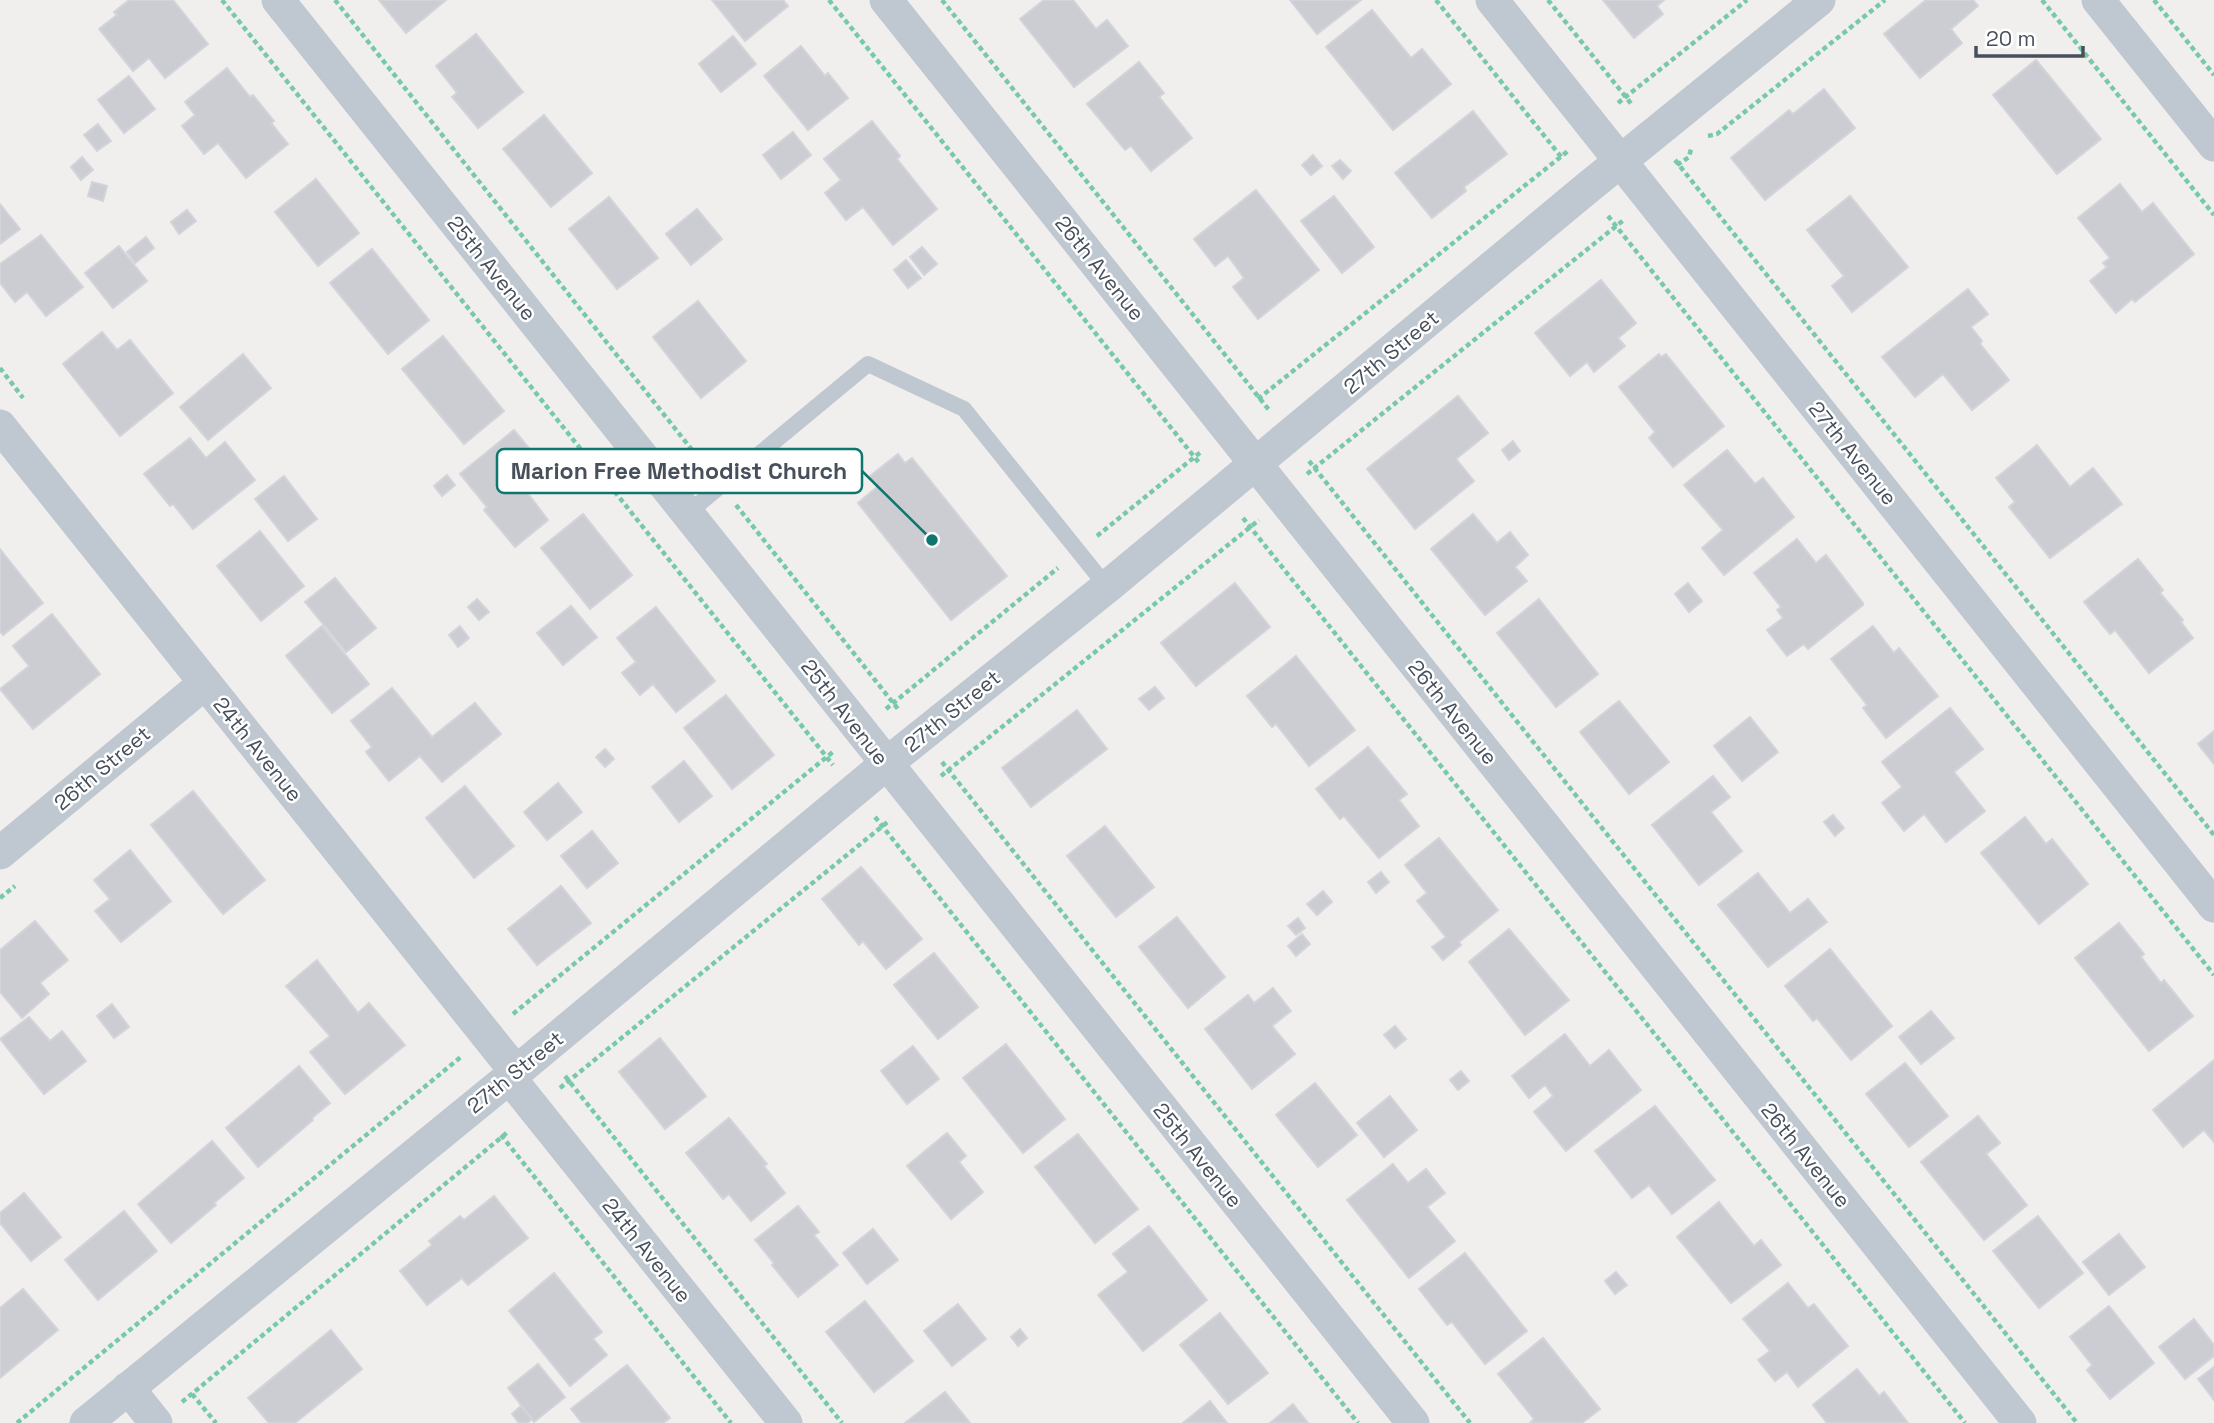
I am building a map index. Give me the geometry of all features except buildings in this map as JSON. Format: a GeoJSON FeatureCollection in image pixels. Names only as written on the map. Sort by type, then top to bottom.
{"type":"FeatureCollection","features":[{"type":"Feature","properties":{"kind":"street","name":"25th Avenue"},"geometry":{"type":"LineString","coordinates":[[278,0],[1413,1423]]}},
{"type":"Feature","properties":{"kind":"street","name":"26th Avenue"},"geometry":{"type":"LineString","coordinates":[[886,0],[2020,1423]]}},
{"type":"Feature","properties":{"kind":"street","name":"27th Avenue"},"geometry":{"type":"LineString","coordinates":[[1492,0],[2214,906]]}},
{"type":"Feature","properties":{"kind":"street","name":"27th Street"},"geometry":{"type":"LineString","coordinates":[[86,1423],[1819,0]]}},
{"type":"Feature","properties":{"kind":"street"},"geometry":{"type":"LineString","coordinates":[[2098,0],[2214,145]]}},
{"type":"Feature","properties":{"kind":"street","name":"24th Avenue"},"geometry":{"type":"LineString","coordinates":[[0,426],[786,1423]]}},
{"type":"Feature","properties":{"kind":"street","name":"26th Street"},"geometry":{"type":"LineString","coordinates":[[0,852],[205,683]]}},
{"type":"Feature","properties":{"kind":"street"},"geometry":{"type":"LineString","coordinates":[[128,1388],[166,1415]]}},
{"type":"Feature","properties":{"kind":"lane"},"geometry":{"type":"LineString","coordinates":[[688,513],[868,364],[964,409],[1107,587]]}},
{"type":"Feature","properties":{"kind":"path"},"geometry":{"type":"LineString","coordinates":[[222,0],[840,774]]}},
{"type":"Feature","properties":{"kind":"path"},"geometry":{"type":"LineString","coordinates":[[335,0],[900,711]]}},
{"type":"Feature","properties":{"kind":"path"},"geometry":{"type":"LineString","coordinates":[[829,0],[1207,473]]}},
{"type":"Feature","properties":{"kind":"path"},"geometry":{"type":"LineString","coordinates":[[942,0],[1273,415]]}},
{"type":"Feature","properties":{"kind":"path"},"geometry":{"type":"LineString","coordinates":[[1436,0],[1566,163]]}},
{"type":"Feature","properties":{"kind":"path"},"geometry":{"type":"LineString","coordinates":[[1548,0],[1635,110]]}},
{"type":"Feature","properties":{"kind":"path"},"geometry":{"type":"LineString","coordinates":[[1611,108],[1747,0]]}},
{"type":"Feature","properties":{"kind":"path"},"geometry":{"type":"LineString","coordinates":[[1702,137],[1717,134],[1885,0]]}},
{"type":"Feature","properties":{"kind":"path"},"geometry":{"type":"LineString","coordinates":[[2042,0],[2214,215]]}},
{"type":"Feature","properties":{"kind":"path"},"geometry":{"type":"LineString","coordinates":[[2154,0],[2214,75]]}},
{"type":"Feature","properties":{"kind":"path"},"geometry":{"type":"LineString","coordinates":[[1669,173],[1689,157],[1693,144]]}},
{"type":"Feature","properties":{"kind":"path"},"geometry":{"type":"LineString","coordinates":[[1252,404],[1573,148]]}},
{"type":"Feature","properties":{"kind":"path"},"geometry":{"type":"LineString","coordinates":[[1671,155],[2214,835]]}},
{"type":"Feature","properties":{"kind":"path"},"geometry":{"type":"LineString","coordinates":[[1604,210],[2214,975]]}},
{"type":"Feature","properties":{"kind":"path"},"geometry":{"type":"LineString","coordinates":[[1299,480],[1631,214]]}},
{"type":"Feature","properties":{"kind":"path"},"geometry":{"type":"LineString","coordinates":[[877,716],[1210,444]]}},
{"type":"Feature","properties":{"kind":"path"},"geometry":{"type":"LineString","coordinates":[[1302,452],[2077,1423]]}},
{"type":"Feature","properties":{"kind":"path"},"geometry":{"type":"LineString","coordinates":[[1237,511],[1965,1423]]}},
{"type":"Feature","properties":{"kind":"path"},"geometry":{"type":"LineString","coordinates":[[932,783],[1266,514]]}},
{"type":"Feature","properties":{"kind":"path"},"geometry":{"type":"LineString","coordinates":[[505,1021],[842,744]]}},
{"type":"Feature","properties":{"kind":"path"},"geometry":{"type":"LineString","coordinates":[[936,754],[1470,1423]]}},
{"type":"Feature","properties":{"kind":"path"},"geometry":{"type":"LineString","coordinates":[[868,808],[1358,1423]]}},
{"type":"Feature","properties":{"kind":"path"},"geometry":{"type":"LineString","coordinates":[[554,1093],[897,814]]}},
{"type":"Feature","properties":{"kind":"path"},"geometry":{"type":"LineString","coordinates":[[17,1423],[468,1051]]}},
{"type":"Feature","properties":{"kind":"path"},"geometry":{"type":"LineString","coordinates":[[563,1074],[842,1423]]}},
{"type":"Feature","properties":{"kind":"path"},"geometry":{"type":"LineString","coordinates":[[166,1415],[518,1123]]}},
{"type":"Feature","properties":{"kind":"path"},"geometry":{"type":"LineString","coordinates":[[496,1128],[731,1423]]}},
{"type":"Feature","properties":{"kind":"path"},"geometry":{"type":"LineString","coordinates":[[192,1394],[216,1423]]}},
{"type":"Feature","properties":{"kind":"place","name":"Marion Free Methodist Church"},"geometry":{"type":"Point","coordinates":[932,540]}}]}
